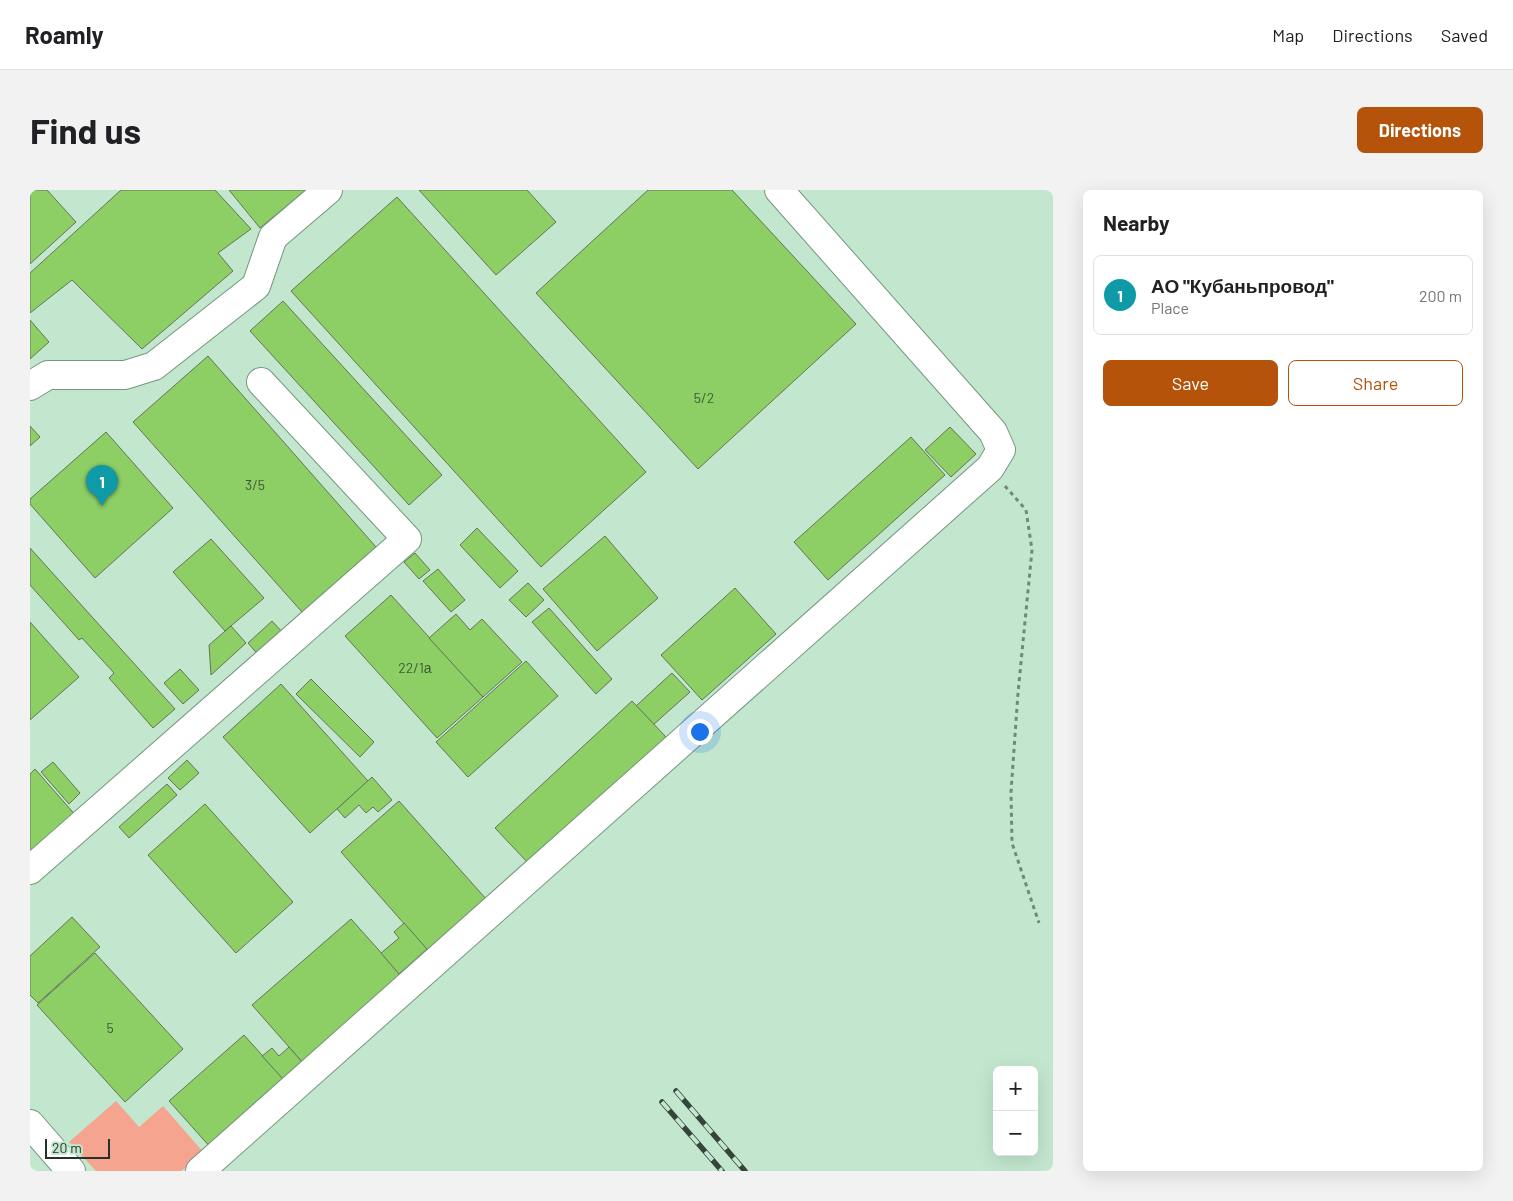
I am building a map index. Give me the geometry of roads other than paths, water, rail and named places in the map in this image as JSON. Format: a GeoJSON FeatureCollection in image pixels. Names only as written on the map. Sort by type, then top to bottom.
{"type":"FeatureCollection","features":[{"type":"Feature","properties":{"kind":"street"},"geometry":{"type":"LineString","coordinates":[[30,386],[48,375],[125,375],[154,366],[256,286],[273,237],[328,190]]}},
{"type":"Feature","properties":{"kind":"street"},"geometry":{"type":"LineString","coordinates":[[200,1171],[990,468],[1001,450],[993,432],[779,190]]}},
{"type":"Feature","properties":{"kind":"street"},"geometry":{"type":"LineString","coordinates":[[30,870],[407,539],[261,382]]}},
{"type":"Feature","properties":{"kind":"street"},"geometry":{"type":"LineString","coordinates":[[30,1124],[71,1171]]}},
{"type":"Feature","properties":{"kind":"railway"},"geometry":{"type":"LineString","coordinates":[[676,1091],[745,1171]]}},
{"type":"Feature","properties":{"kind":"railway"},"geometry":{"type":"LineString","coordinates":[[662,1102],[722,1171]]}},
{"type":"Feature","properties":{"kind":"place","name":"АО \"Кубаньпровод\""},"geometry":{"type":"Point","coordinates":[102,506]}}]}
